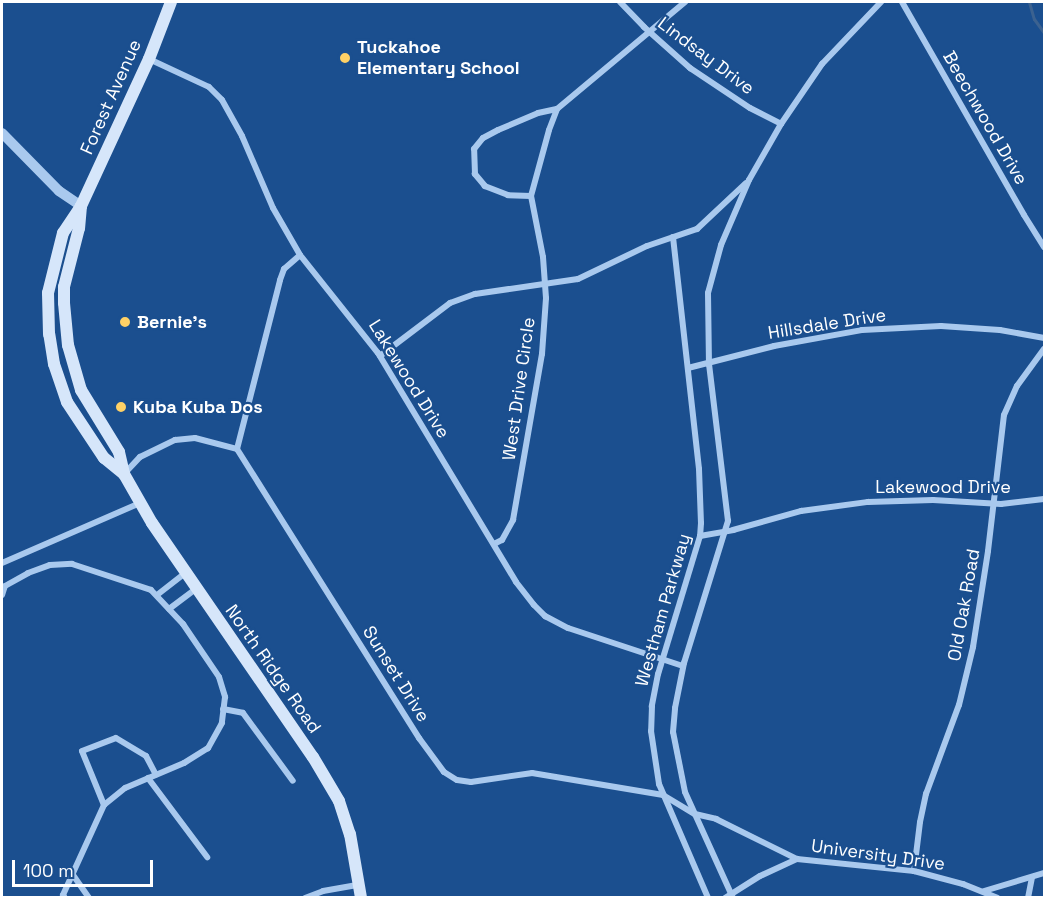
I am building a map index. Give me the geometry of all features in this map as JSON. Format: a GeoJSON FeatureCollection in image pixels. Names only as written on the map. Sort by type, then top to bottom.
{"type":"FeatureCollection","features":[{"type":"Feature","properties":{"kind":"main road","name":"Forest Avenue"},"geometry":{"type":"LineString","coordinates":[[81,206],[149,59],[171,2]]}},
{"type":"Feature","properties":{"kind":"main road","name":"North Ridge Road"},"geometry":{"type":"LineString","coordinates":[[81,206],[63,233],[51,272],[48,293],[49,334],[54,364],[68,404],[104,458],[124,474]]}},
{"type":"Feature","properties":{"kind":"main road","name":"North Ridge Road"},"geometry":{"type":"LineString","coordinates":[[81,206],[80,228],[64,287],[68,345],[81,390],[95,417],[119,452],[124,474],[141,503],[196,590],[313,757],[339,801],[350,834],[360,891]]}},
{"type":"Feature","properties":{"kind":"street","name":"Lindsay Drive"},"geometry":{"type":"LineString","coordinates":[[620,2],[676,56],[722,90],[781,124]]}},
{"type":"Feature","properties":{"kind":"street"},"geometry":{"type":"LineString","coordinates":[[557,109],[531,196],[508,195],[485,186],[474,174],[474,149],[483,138],[538,113],[557,109],[685,2]]}},
{"type":"Feature","properties":{"kind":"street","name":"Westham Parkway"},"geometry":{"type":"LineString","coordinates":[[730,896],[685,792],[673,732],[683,666],[726,532],[724,482],[709,365],[706,313],[714,264],[749,180],[781,124],[822,64],[881,2]]}},
{"type":"Feature","properties":{"kind":"street","name":"Beechwood Drive"},"geometry":{"type":"LineString","coordinates":[[902,2],[1044,247]]}},
{"type":"Feature","properties":{"kind":"street","name":"Lakewood Drive"},"geometry":{"type":"LineString","coordinates":[[149,59],[202,83],[222,100],[242,136],[273,208],[300,255],[357,324],[380,357],[522,590],[545,616],[568,628],[683,666]]}},
{"type":"Feature","properties":{"kind":"street"},"geometry":{"type":"LineString","coordinates":[[2,133],[59,191],[81,206]]}},
{"type":"Feature","properties":{"kind":"street","name":"Westham Parkway"},"geometry":{"type":"LineString","coordinates":[[708,897],[663,795],[656,770],[651,731],[652,706],[663,659],[700,536],[702,504],[673,237],[697,230],[749,180]]}},
{"type":"Feature","properties":{"kind":"street","name":"West Drive Circle"},"geometry":{"type":"LineString","coordinates":[[495,544],[502,540],[513,520],[542,354],[545,285],[538,223],[531,196]]}},
{"type":"Feature","properties":{"kind":"street"},"geometry":{"type":"LineString","coordinates":[[380,357],[450,303],[475,294],[578,279],[647,246],[673,237]]}},
{"type":"Feature","properties":{"kind":"street"},"geometry":{"type":"LineString","coordinates":[[124,474],[140,457],[175,440],[195,438],[237,449],[280,280],[285,269],[300,255]]}},
{"type":"Feature","properties":{"kind":"street","name":"Hillsdale Drive"},"geometry":{"type":"LineString","coordinates":[[688,368],[709,365],[774,346],[862,330],[941,326],[1000,330],[1044,338]]}},
{"type":"Feature","properties":{"kind":"street","name":"Old Oak Road"},"geometry":{"type":"LineString","coordinates":[[915,871],[920,822],[926,794],[959,705],[973,647],[1004,416],[1017,386],[1044,349]]}},
{"type":"Feature","properties":{"kind":"street","name":"Sunset Drive"},"geometry":{"type":"LineString","coordinates":[[237,449],[419,738],[444,772],[457,780],[471,782],[532,773],[663,795],[694,814],[716,819],[797,859]]}},
{"type":"Feature","properties":{"kind":"street","name":"Lakewood Drive"},"geometry":{"type":"LineString","coordinates":[[700,536],[726,532],[801,511],[868,501],[933,500],[994,504],[1044,499]]}},
{"type":"Feature","properties":{"kind":"street"},"geometry":{"type":"LineString","coordinates":[[2,563],[141,503]]}},
{"type":"Feature","properties":{"kind":"street"},"geometry":{"type":"LineString","coordinates":[[2,595],[5,586],[28,573],[50,565],[72,564],[152,590],[183,624],[219,677],[225,697],[222,723],[208,748],[184,763],[125,788],[104,805],[63,895],[65,897]]}},
{"type":"Feature","properties":{"kind":"street"},"geometry":{"type":"LineString","coordinates":[[157,595],[185,573]]}},
{"type":"Feature","properties":{"kind":"street"},"geometry":{"type":"LineString","coordinates":[[170,609],[196,590]]}},
{"type":"Feature","properties":{"kind":"street"},"geometry":{"type":"LineString","coordinates":[[224,709],[243,714],[293,781]]}},
{"type":"Feature","properties":{"kind":"street"},"geometry":{"type":"LineString","coordinates":[[104,805],[82,752],[116,738],[146,756],[156,775]]}},
{"type":"Feature","properties":{"kind":"street"},"geometry":{"type":"LineString","coordinates":[[148,778],[207,857]]}},
{"type":"Feature","properties":{"kind":"street","name":"University Drive"},"geometry":{"type":"LineString","coordinates":[[730,896],[760,876],[797,859],[915,871],[997,897]]}},
{"type":"Feature","properties":{"kind":"street"},"geometry":{"type":"LineString","coordinates":[[983,892],[1044,873]]}},
{"type":"Feature","properties":{"kind":"street"},"geometry":{"type":"LineString","coordinates":[[73,875],[88,897]]}},
{"type":"Feature","properties":{"kind":"street"},"geometry":{"type":"LineString","coordinates":[[1028,897],[1032,877]]}},
{"type":"Feature","properties":{"kind":"street"},"geometry":{"type":"LineString","coordinates":[[305,897],[323,891],[360,891]]}},
{"type":"Feature","properties":{"kind":"waterway"},"geometry":{"type":"LineString","coordinates":[[1029,2],[1034,19],[1044,33]]}},
{"type":"Feature","properties":{"kind":"place","name":"Tuckahoe Elementary School"},"geometry":{"type":"Point","coordinates":[345,58]}},
{"type":"Feature","properties":{"kind":"place","name":"Bernie's"},"geometry":{"type":"Point","coordinates":[125,322]}},
{"type":"Feature","properties":{"kind":"place","name":"Kuba Kuba Dos"},"geometry":{"type":"Point","coordinates":[121,407]}}]}
